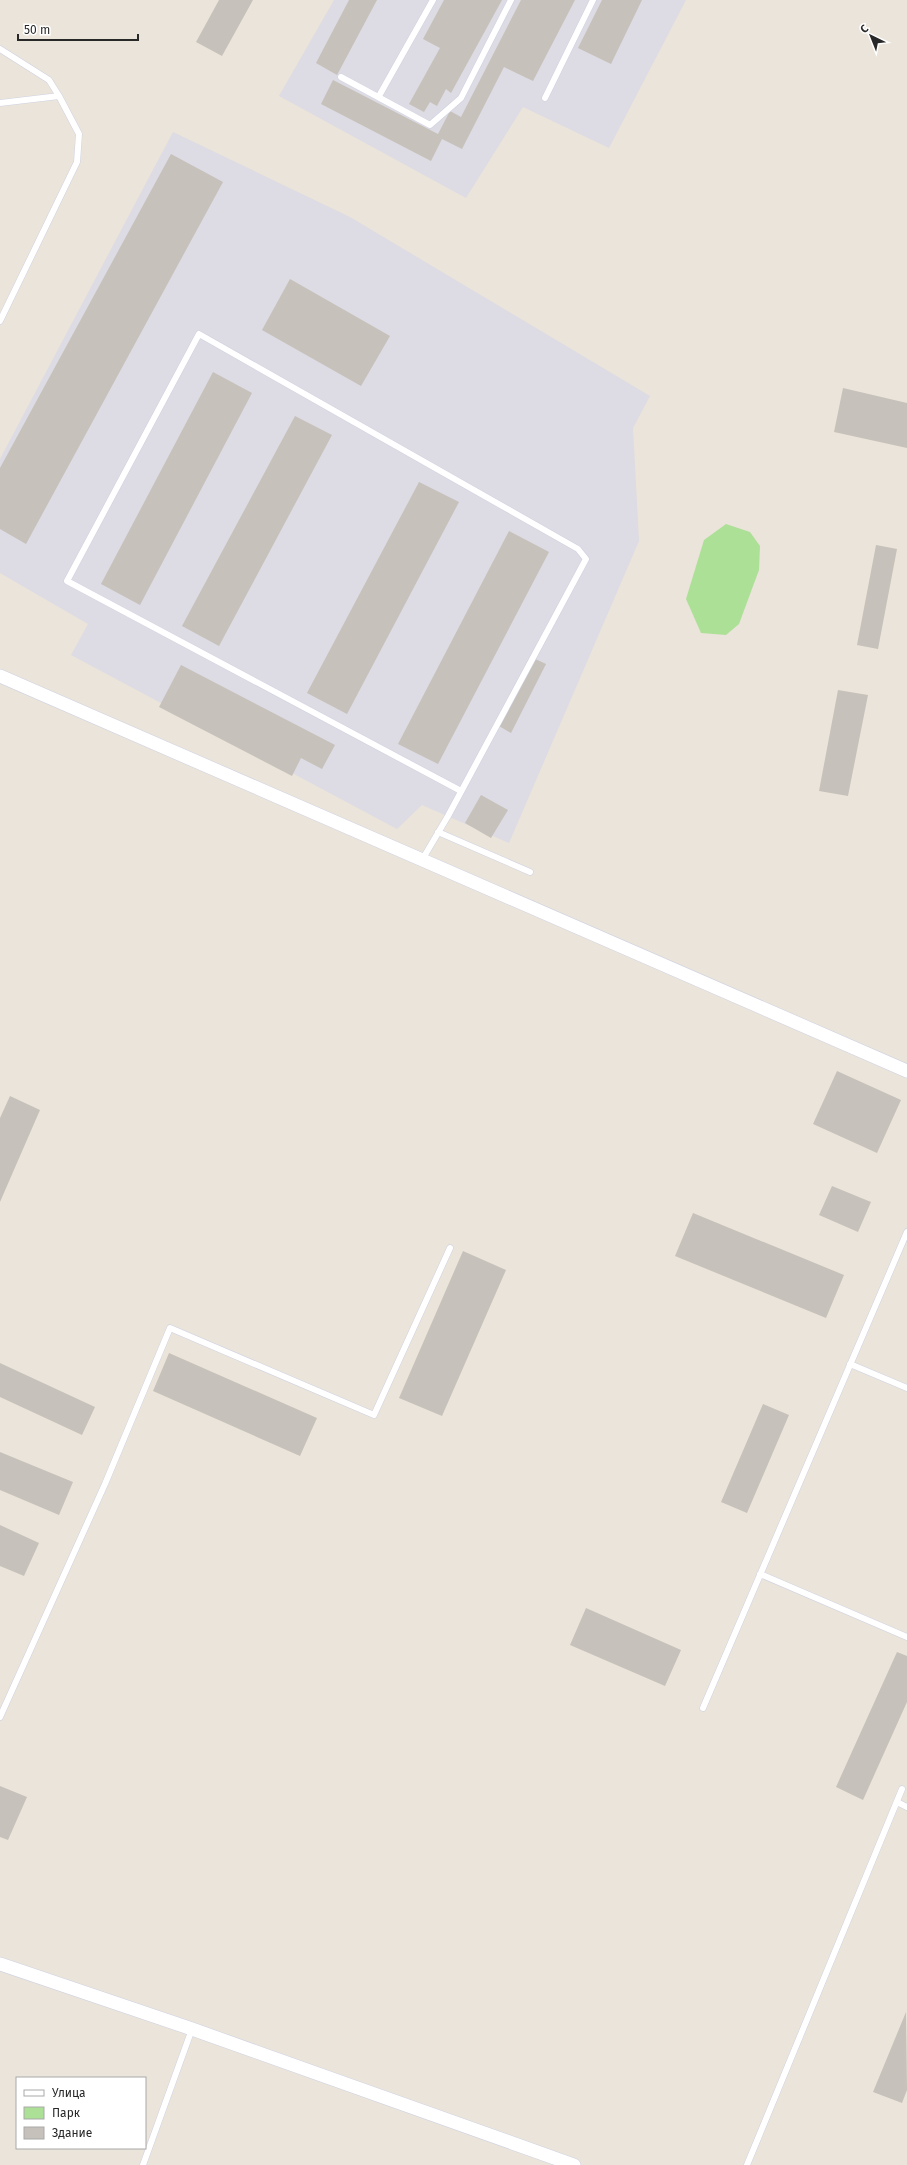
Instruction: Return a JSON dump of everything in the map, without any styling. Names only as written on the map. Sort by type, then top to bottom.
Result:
[{"type":"street","points":[[0,676],[907,1071]]},
{"type":"street","points":[[0,1964],[574,2165]]},
{"type":"lane","points":[[379,96],[433,0]]},
{"type":"lane","points":[[341,77],[379,96],[430,125],[461,98],[511,0]]},
{"type":"lane","points":[[545,98],[593,0]]},
{"type":"lane","points":[[0,49],[49,80],[79,134],[77,162],[0,321]]},
{"type":"lane","points":[[0,103],[59,96]]},
{"type":"lane","points":[[422,860],[461,792],[586,559],[578,550],[199,334],[67,581],[461,792]]},
{"type":"lane","points":[[438,832],[530,872]]},
{"type":"lane","points":[[703,1708],[907,1232]]},
{"type":"lane","points":[[0,1717],[105,1484],[170,1328],[374,1415],[450,1248]]},
{"type":"lane","points":[[850,1364],[907,1388]]},
{"type":"lane","points":[[760,1574],[907,1637]]},
{"type":"lane","points":[[747,2165],[902,1789]]},
{"type":"lane","points":[[897,1802],[907,1807]]},
{"type":"lane","points":[[143,2165],[192,2030]]},
{"type":"shaded area","points":[[334,0],[686,0],[609,148],[523,107],[466,198],[279,96]]},
{"type":"shaded area","points":[[173,132],[350,217],[650,396],[633,428],[639,541],[509,843],[422,805],[397,829],[71,655],[88,624],[0,573],[0,459]]},
{"type":"green space","points":[[726,524],[750,532],[760,546],[759,570],[739,624],[726,635],[701,633],[686,599],[704,540]]},
{"type":"building","points":[[219,0],[253,0],[222,56],[196,42]]},
{"type":"building","points":[[349,0],[377,0],[337,75],[316,63]]},
{"type":"building","points":[[444,0],[502,0],[451,93],[446,89],[437,106],[430,102],[424,112],[409,104],[440,48],[423,39]]},
{"type":"building","points":[[521,0],[575,0],[533,81],[504,67],[462,149],[442,139],[431,161],[321,104],[333,80],[438,134],[450,111],[461,117]]},
{"type":"building","points":[[602,0],[642,0],[611,64],[578,48]]},
{"type":"building","points":[[171,154],[223,182],[26,544],[0,529],[0,468]]},
{"type":"building","points":[[290,279],[390,336],[361,386],[262,330]]},
{"type":"building","points":[[213,372],[252,393],[140,605],[101,584]]},
{"type":"building","points":[[843,388],[907,403],[907,448],[834,432]]},
{"type":"building","points":[[295,416],[332,435],[219,646],[182,626]]},
{"type":"building","points":[[419,482],[459,502],[347,714],[307,693]]},
{"type":"building","points":[[509,531],[549,552],[438,764],[398,744]]},
{"type":"building","points":[[876,545],[897,549],[878,649],[857,645]]},
{"type":"building","points":[[533,658],[546,664],[511,733],[499,726]]},
{"type":"building","points":[[181,665],[335,745],[322,769],[301,758],[292,776],[159,707]]},
{"type":"building","points":[[838,690],[868,695],[848,796],[819,791]]},
{"type":"building","points":[[481,795],[508,810],[491,838],[465,823]]},
{"type":"building","points":[[837,1071],[901,1100],[877,1153],[813,1124]]},
{"type":"building","points":[[10,1096],[40,1110],[0,1202],[0,1118]]},
{"type":"building","points":[[832,1186],[871,1202],[858,1232],[819,1215]]},
{"type":"building","points":[[693,1213],[844,1275],[826,1318],[675,1256]]},
{"type":"building","points":[[463,1251],[506,1270],[442,1416],[399,1398]]},
{"type":"building","points":[[169,1353],[317,1418],[300,1456],[153,1391]]},
{"type":"building","points":[[0,1363],[95,1407],[82,1435],[0,1397]]},
{"type":"building","points":[[763,1404],[789,1415],[747,1513],[721,1502]]},
{"type":"building","points":[[0,1452],[73,1482],[59,1515],[0,1490]]},
{"type":"building","points":[[0,1525],[39,1543],[24,1576],[0,1566]]},
{"type":"building","points":[[586,1608],[681,1650],[665,1686],[570,1645]]},
{"type":"building","points":[[897,1652],[907,1656],[907,1702],[863,1800],[836,1787]]},
{"type":"building","points":[[0,1786],[27,1797],[8,1840],[0,1837]]},
{"type":"building","points":[[906,2012],[907,2090],[902,2103],[873,2092]]}]
